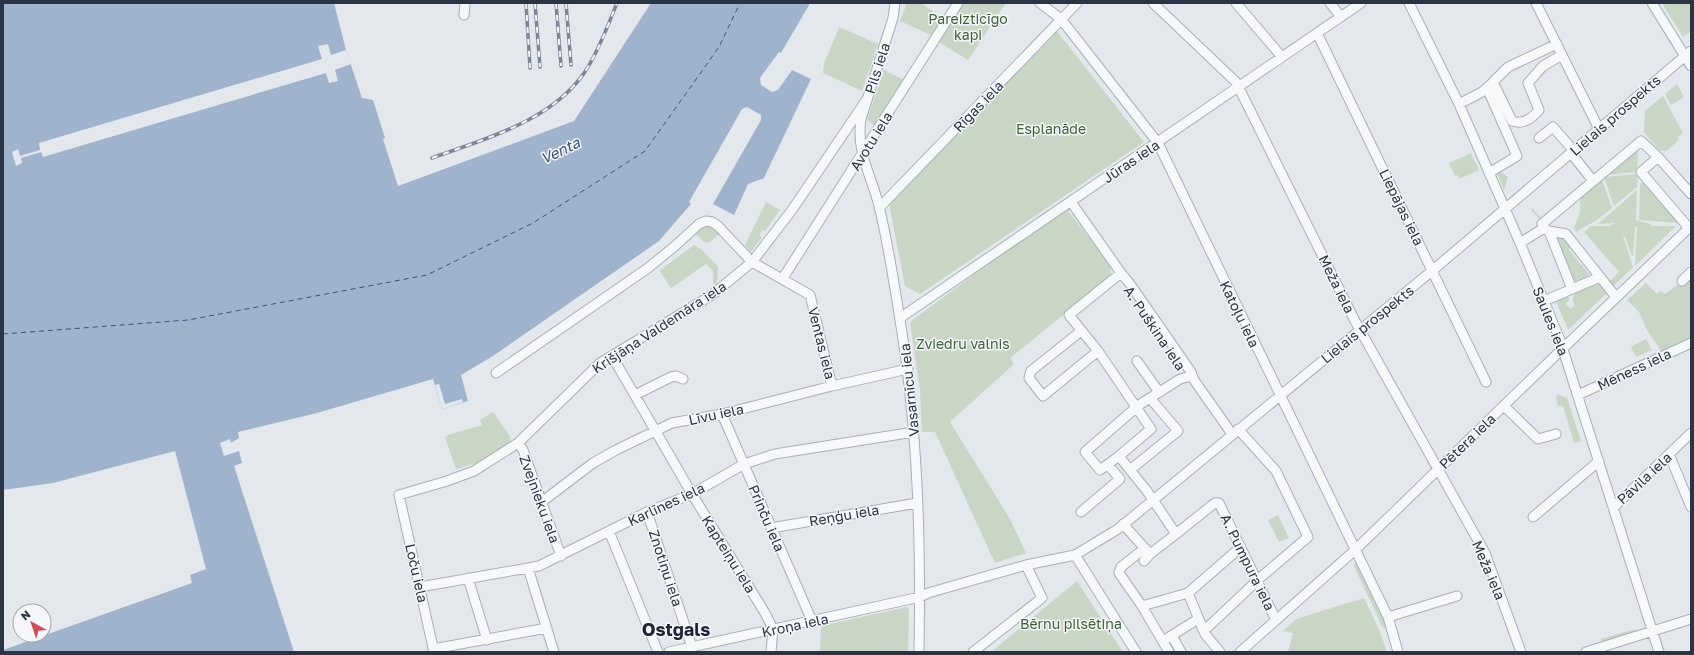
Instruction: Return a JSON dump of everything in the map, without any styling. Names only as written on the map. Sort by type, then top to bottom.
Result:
[{"type":"street","points":[[464,15],[465,3]]},
{"type":"street","name":"Pils iela","points":[[859,133],[861,119],[893,18],[895,3]]},
{"type":"street","name":"Avotu iela","points":[[783,278],[958,3]]},
{"type":"street","name":"Katoļu iela","points":[[1040,3],[1061,20],[1158,143],[1388,617],[1398,652]]},
{"type":"street","name":"Rīgas iela","points":[[879,208],[1077,3]]},
{"type":"street","name":"Meža iela","points":[[1153,3],[1236,82],[1360,330],[1485,553],[1521,652]]},
{"type":"street","points":[[1236,3],[1282,57]]},
{"type":"street","points":[[1330,3],[1341,17]]},
{"type":"street","name":"Jūras iela","points":[[900,318],[1361,3]]},
{"type":"street","name":"Saules iela","points":[[1409,3],[1458,104],[1505,209],[1563,348],[1659,652]]},
{"type":"street","points":[[1536,3],[1599,129]]},
{"type":"street","points":[[1652,3],[1688,53],[1691,66]]},
{"type":"street","name":"Liepājas iela","points":[[1317,33],[1486,382]]},
{"type":"street","points":[[1458,104],[1482,92],[1508,67],[1556,44]]},
{"type":"street","name":"Lielais prospekts","points":[[920,598],[928,593],[1026,565],[1074,555],[1097,543],[1153,500],[1433,270],[1688,53]]},
{"type":"street","points":[[1490,85],[1512,122],[1520,123],[1534,115],[1539,110],[1528,83],[1544,66],[1562,56]]},
{"type":"street","points":[[1489,174],[1517,156],[1490,85]]},
{"type":"street","name":"Krišjāņa Valdemāra iela","points":[[399,495],[448,481],[474,471],[518,443],[596,366],[712,295],[752,262],[792,210],[867,99]]},
{"type":"street","points":[[1539,138],[1553,127],[1594,181]]},
{"type":"street","name":"Vasarnīcu iela","points":[[859,133],[862,155],[879,208],[908,369],[914,432],[918,503],[920,598],[919,652]]},
{"type":"street","points":[[841,138],[851,136],[860,145]]},
{"type":"street","points":[[1572,289],[1546,229],[1542,224],[1641,141],[1658,157],[1691,194]]},
{"type":"street","points":[[1658,157],[1641,172],[1690,227]]},
{"type":"street","name":"A. Puškina iela","points":[[1070,202],[1121,273],[1126,287],[1191,378],[1235,432],[1276,471],[1308,537],[1257,582]]},
{"type":"street","name":"Ventas iela","points":[[496,373],[648,268],[699,224],[706,221],[712,222],[718,226],[752,262],[762,269],[783,278],[810,295],[832,386]]},
{"type":"street","name":"Pētera iela","points":[[1240,652],[1355,550],[1690,227]]},
{"type":"street","points":[[1520,243],[1546,229],[1566,234],[1616,298]]},
{"type":"street","points":[[1682,281],[1691,272]]},
{"type":"street","points":[[1121,273],[1069,315],[1098,351],[1136,407],[1151,429],[1100,470],[1085,452],[1136,407],[1180,379],[1191,378]]},
{"type":"street","points":[[1544,301],[1600,277]]},
{"type":"street","points":[[1081,331],[1031,371],[1029,378],[1043,396],[1098,351]]},
{"type":"street","name":"Mēness iela","points":[[1578,395],[1691,343]]},
{"type":"street","name":"Kapteiņu iela","points":[[612,356],[692,494],[765,613],[773,629]]},
{"type":"street","points":[[1137,361],[1158,392]]},
{"type":"street","name":"Līvu iela","points":[[542,501],[593,463],[655,430],[672,423],[722,414],[832,386],[908,369]]},
{"type":"street","points":[[635,395],[671,377],[676,376],[684,379]]},
{"type":"street","points":[[1130,470],[1178,431],[1150,398]]},
{"type":"street","points":[[1504,406],[1538,439],[1556,434]]},
{"type":"street","name":"Prinču iela","points":[[722,414],[812,621]]},
{"type":"street","name":"Karlīnes iela","points":[[420,587],[539,566],[648,512],[692,494],[744,464],[775,454],[914,432]]},
{"type":"street","name":"Pāvila iela","points":[[1614,507],[1691,433]]},
{"type":"street","name":"Zvejnieku iela","points":[[518,443],[523,450],[561,556]]},
{"type":"street","points":[[1669,454],[1691,507]]},
{"type":"street","points":[[1119,456],[1153,500],[1176,534],[1146,554],[1121,567],[1119,573],[1142,606],[1169,652]]},
{"type":"street","points":[[1533,517],[1599,460]]},
{"type":"street","points":[[1081,512],[1120,479],[1108,465]]},
{"type":"street","name":"Loču iela","points":[[399,495],[434,651]]},
{"type":"street","name":"Reņģu iela","points":[[771,528],[918,503]]},
{"type":"street","name":"A. Pumpura iela","points":[[1176,534],[1211,506],[1219,503],[1276,620]]},
{"type":"street","name":"Znotiņu iela","points":[[648,512],[692,647]]},
{"type":"street","points":[[1123,524],[1146,554]]},
{"type":"street","points":[[609,531],[658,652]]},
{"type":"street","points":[[1142,606],[1188,594],[1241,547]]},
{"type":"street","points":[[1074,555],[1136,652]]},
{"type":"street","points":[[973,652],[1042,598],[1026,565]]},
{"type":"street","points":[[528,568],[554,652]]},
{"type":"street","points":[[468,578],[487,640]]},
{"type":"street","points":[[1202,628],[1208,627],[1257,582]]},
{"type":"street","points":[[1188,594],[1205,634],[1220,652]]},
{"type":"street","points":[[1388,617],[1457,596]]},
{"type":"street","name":"Kroņa iela","points":[[669,652],[920,598]]},
{"type":"street","points":[[1163,641],[1198,619]]},
{"type":"street","points":[[1586,652],[1691,619]]},
{"type":"street","points":[[434,651],[547,628]]},
{"type":"street","points":[[771,652],[773,629]]},
{"type":"street","points":[[1172,636],[1181,652]]},
{"type":"green space","points":[[907,3],[921,3],[943,19],[933,36],[900,21]]},
{"type":"green space","name":"Pareizticīgo kapi","points":[[961,3],[1006,3],[968,60],[937,41]]},
{"type":"green space","points":[[1662,3],[1691,3],[1691,31],[1683,37]]},
{"type":"green space","points":[[839,27],[878,44],[862,91],[823,73],[824,64]]},
{"type":"green space","name":"Esplanāde","points":[[1056,30],[1144,142],[920,294],[905,286],[889,204]]},
{"type":"green space","points":[[884,70],[906,81],[878,128],[867,120]]},
{"type":"green space","points":[[1677,84],[1683,98],[1671,105],[1665,94]]},
{"type":"green space","points":[[1663,96],[1683,133],[1678,137],[1679,140],[1666,151],[1659,150],[1644,132],[1645,111]]},
{"type":"green space","points":[[1638,149],[1637,172],[1607,175]]},
{"type":"green space","points":[[1471,153],[1479,170],[1459,179],[1458,175],[1455,176],[1449,163]]},
{"type":"green space","points":[[1499,171],[1508,177],[1504,190],[1497,173]]},
{"type":"green space","points":[[1638,174],[1637,187],[1614,206],[1604,177]]},
{"type":"green space","points":[[1601,177],[1612,208],[1597,220],[1576,232],[1574,228],[1580,212],[1580,194]]},
{"type":"green space","points":[[1644,181],[1679,222],[1678,223],[1639,220],[1640,184]]},
{"type":"green space","points":[[1583,182],[1585,184],[1540,220],[1531,210],[1532,208],[1541,218]]},
{"type":"green space","points":[[1637,190],[1636,220],[1651,224],[1651,226],[1676,226],[1635,266],[1637,227],[1635,227],[1633,256],[1625,237],[1623,236],[1633,267],[1612,287],[1608,283],[1619,272],[1584,232],[1591,226],[1609,226],[1615,223],[1598,224]]},
{"type":"green space","points":[[766,202],[780,210],[765,231],[763,230],[759,235],[762,237],[751,252],[745,245]]},
{"type":"green space","name":"Zviedru valnis","points":[[1068,208],[1068,211],[1110,264],[1111,276],[1010,358],[1014,364],[950,422],[1010,519],[1026,553],[995,563],[935,432],[922,432],[920,390],[910,323],[1031,232]]},
{"type":"green space","points":[[706,225],[711,226],[720,233],[709,243],[704,242],[695,233]]},
{"type":"green space","points":[[1561,235],[1570,244],[1569,250],[1589,274],[1586,280],[1574,285],[1556,238]]},
{"type":"green space","points":[[694,245],[702,250],[718,267],[717,283],[714,285],[713,284],[713,271],[706,264],[671,288],[660,270]]},
{"type":"green space","points":[[1600,279],[1609,291],[1568,330],[1555,299],[1565,294],[1570,299],[1566,304],[1571,309],[1575,305],[1572,300],[1574,296],[1572,291]]},
{"type":"green space","points":[[1691,279],[1691,338],[1662,352],[1647,330],[1639,312],[1627,300],[1646,283],[1657,294],[1660,291],[1665,294],[1677,285],[1681,286]]},
{"type":"green space","points":[[1646,339],[1652,350],[1636,357],[1631,347]]},
{"type":"green space","points":[[1557,394],[1567,398],[1581,441],[1574,443],[1563,406],[1558,406],[1556,398]]},
{"type":"green space","points":[[493,412],[511,438],[509,443],[477,463],[456,469],[445,437],[482,425],[480,420]]},
{"type":"green space","points":[[1278,515],[1289,538],[1279,542],[1268,520]]},
{"type":"green space","points":[[1356,562],[1387,627],[1384,628],[1382,626],[1354,566]]},
{"type":"green space","name":"Bērnu pilsētiņa","points":[[1077,581],[1123,652],[991,652]]},
{"type":"green space","points":[[1364,598],[1380,632],[1387,652],[1288,652],[1293,633],[1283,631],[1296,619]]},
{"type":"green space","points":[[907,607],[909,608],[908,652],[820,652],[821,626]]},
{"type":"green space","points":[[1635,629],[1636,631],[1602,642],[1601,639]]},
{"type":"water","name":"Venta","points":[[3,3],[334,3],[346,50],[362,98],[373,100],[385,138],[383,139],[398,186],[574,121],[651,3],[809,3],[781,53],[779,52],[760,78],[761,85],[772,92],[778,90],[792,70],[811,79],[764,178],[748,184],[734,215],[713,204],[761,120],[761,115],[747,107],[742,109],[689,202],[691,204],[659,241],[493,356],[461,375],[468,401],[442,409],[433,379],[317,413],[238,432],[239,438],[231,443],[230,439],[220,443],[224,456],[239,451],[242,463],[234,466],[294,652],[3,652],[3,650],[23,643],[52,643],[52,633],[192,583],[190,575],[206,569],[175,451],[53,483],[3,490]]},
{"type":"pier","points":[[328,44],[331,55],[346,50],[351,64],[335,70],[338,81],[329,83],[326,73],[43,157],[41,152],[21,158],[22,163],[16,166],[12,152],[18,149],[20,156],[40,150],[39,143],[322,59],[318,46]]},
{"type":"pier","points":[[439,384],[445,404],[462,399],[463,402],[442,409],[435,385]]},
{"type":"ferry route","points":[[3,334],[188,320],[427,275],[533,223],[645,151],[719,47],[740,3]]},
{"type":"railway","points":[[526,3],[530,68]]},
{"type":"railway","points":[[535,3],[540,67]]},
{"type":"railway","points":[[556,3],[561,66]]},
{"type":"railway","points":[[566,3],[571,65]]},
{"type":"railway","points":[[432,158],[475,143],[519,125],[558,101],[574,85],[588,67],[600,44],[617,3]]},
{"type":"district","name":"Ostgals","points":[[676,629]]}]
